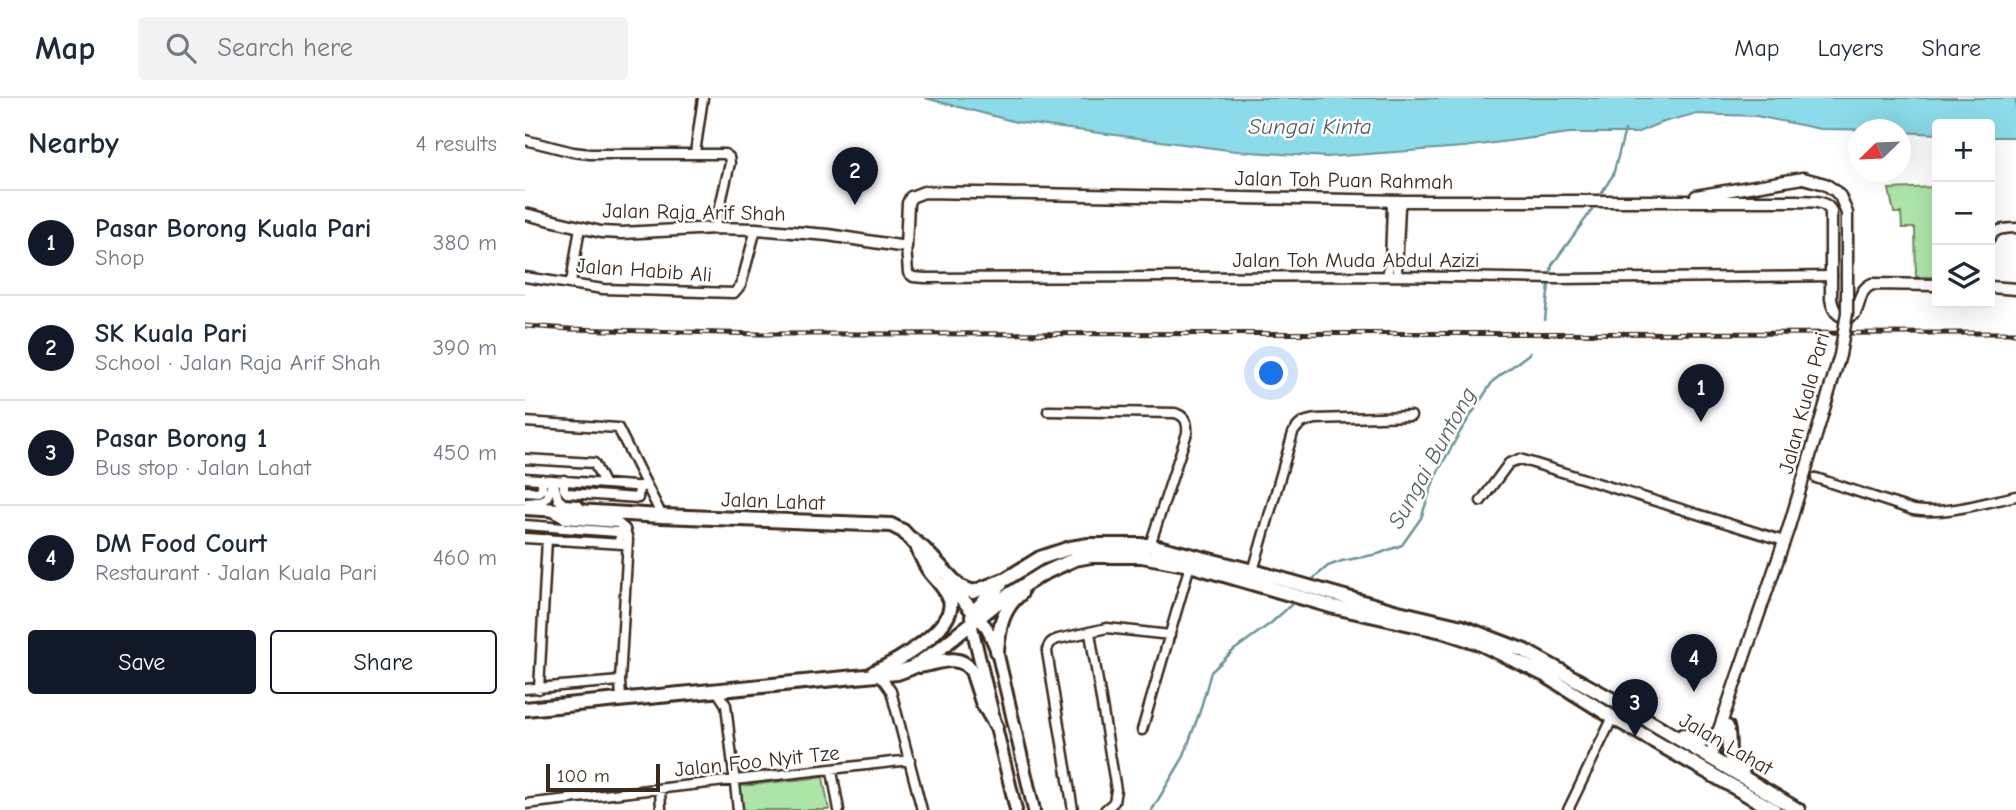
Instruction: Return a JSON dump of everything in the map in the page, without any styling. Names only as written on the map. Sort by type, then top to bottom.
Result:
[{"type":"main road","name":"Jalan Lahat","points":[[525,507],[662,516],[891,525],[903,531],[974,618]]},
{"type":"main road","points":[[914,544],[924,549],[967,591],[978,591],[1006,579]]},
{"type":"main road","points":[[870,676],[906,655],[931,634],[951,608],[949,598],[914,544]]},
{"type":"main road","name":"Jalan Lahat","points":[[1006,579],[1040,558],[1070,548],[1098,544],[1150,545],[1462,627],[1525,651],[1799,810]]},
{"type":"main road","points":[[907,669],[937,651],[974,618],[1042,574],[1075,559],[1091,556],[1142,556],[1190,565],[1334,607],[1441,631],[1479,643],[1545,675],[1774,810]]},
{"type":"main road","points":[[997,651],[998,632],[1006,609],[1042,574]]},
{"type":"main road","points":[[1006,579],[974,618],[989,698],[1016,810]]},
{"type":"main road","points":[[974,618],[988,628],[997,651],[1034,810]]},
{"type":"main road","points":[[989,698],[989,678],[984,652],[989,648],[997,651]]},
{"type":"main road","points":[[525,709],[870,676],[956,659],[972,671],[987,713],[996,726]]},
{"type":"main road","points":[[1613,717],[1629,721],[1698,758],[1712,758],[1720,772],[1783,810]]},
{"type":"main road","points":[[1666,731],[1705,741],[1710,741],[1723,730],[1729,732],[1728,753],[1731,759],[1775,789],[1799,810]]},
{"type":"street","points":[[695,153],[703,98]]},
{"type":"street","points":[[525,140],[590,154],[725,154],[730,163],[715,228]]},
{"type":"street","points":[[1672,200],[1797,178],[1789,201]]},
{"type":"street","name":"Jalan Kuala Pari","points":[[1712,758],[1713,747],[1723,730],[1788,530],[1840,355],[1847,313],[1847,213],[1840,196],[1834,190],[1825,184],[1797,178]]},
{"type":"street","name":"Jalan Toh Puan Rahmah","points":[[906,247],[908,203],[911,197],[924,192],[1388,201],[1822,202],[1831,211],[1832,276]]},
{"type":"street","points":[[1388,201],[1392,206],[1393,262],[1399,276]]},
{"type":"street","points":[[1387,276],[1393,262],[1403,201]]},
{"type":"street","name":"Jalan Raja Arif Shah","points":[[525,214],[601,232],[756,229],[828,235],[906,247]]},
{"type":"street","points":[[571,283],[580,228]]},
{"type":"street","points":[[1995,232],[2016,228]]},
{"type":"street","name":"Jalan Habib Ali","points":[[525,277],[603,289],[734,293],[741,285],[756,229]]},
{"type":"street","name":"Jalan Toh Muda Abdul Azizi","points":[[906,247],[908,273],[913,277],[925,278],[1399,276],[1557,279],[1832,276]]},
{"type":"street","points":[[1832,276],[1833,308],[1846,317],[1855,313],[1861,292],[1871,284],[1932,285]]},
{"type":"street","points":[[1995,287],[2016,289]]},
{"type":"street","points":[[1048,411],[1175,413],[1185,419],[1188,425],[1187,433],[1150,545]]},
{"type":"street","points":[[1253,571],[1293,433],[1298,425],[1316,418],[1411,416]]},
{"type":"street","points":[[525,422],[618,428],[643,486],[662,516]]},
{"type":"street","points":[[1481,501],[1509,463],[1520,458],[1784,541]]},
{"type":"street","points":[[525,459],[594,463],[604,483]]},
{"type":"street","points":[[525,478],[643,486]]},
{"type":"street","points":[[1816,478],[1924,512],[2016,496]]},
{"type":"street","points":[[525,491],[538,492],[542,489],[542,479]]},
{"type":"street","points":[[525,507],[528,502],[542,502],[546,499],[551,492],[553,480]]},
{"type":"street","points":[[553,480],[558,499],[564,504],[578,505],[584,512]]},
{"type":"street","points":[[564,480],[567,493],[638,498],[643,486]]},
{"type":"street","points":[[548,510],[565,519],[618,523],[627,535],[623,544]]},
{"type":"street","points":[[525,526],[617,532],[620,535],[623,544],[621,699]]},
{"type":"street","points":[[525,538],[623,544]]},
{"type":"street","points":[[539,689],[547,539]]},
{"type":"street","points":[[1142,730],[1190,565]]},
{"type":"street","points":[[1073,810],[1048,645],[1052,640],[1107,628],[1170,635]]},
{"type":"street","points":[[1090,633],[1116,790],[1114,802],[1105,810]]},
{"type":"street","points":[[891,691],[907,669]]},
{"type":"street","points":[[870,676],[884,681],[891,691],[922,810]]},
{"type":"street","points":[[525,689],[620,681]]},
{"type":"street","points":[[726,705],[736,689]]},
{"type":"street","points":[[717,691],[726,705],[738,810]]},
{"type":"street","points":[[1568,810],[1613,717]]},
{"type":"street","name":"Jalan Foo Nyit Tze","points":[[525,804],[910,761]]},
{"type":"street","points":[[832,771],[839,810]]},
{"type":"street","points":[[660,789],[661,810]]},
{"type":"green space","points":[[1932,187],[1932,277],[1916,277],[1915,228],[1902,228],[1901,213],[1894,213],[1889,189]]},
{"type":"green space","points":[[823,777],[829,810],[743,810],[740,786]]},
{"type":"water","name":"Sungai Kinta","points":[[925,98],[2016,98],[2016,137],[1995,137],[1995,119],[1932,119],[1932,134],[1911,133],[1911,119],[1848,119],[1848,129],[1820,129],[1756,116],[1694,114],[1636,133],[1570,133],[1464,147],[1327,157],[1236,151],[1016,122]]},
{"type":"waterway","name":"Sungai Buntong","points":[[1602,192],[1613,175],[1625,130]]},
{"type":"waterway","name":"Sungai Buntong","points":[[1551,271],[1552,265],[1592,210]]},
{"type":"waterway","name":"Sungai Buntong","points":[[1545,320],[1549,284]]},
{"type":"waterway","name":"Sungai Buntong","points":[[1314,578],[1328,566],[1378,554],[1402,545],[1421,518],[1435,477],[1493,381],[1530,353]]},
{"type":"waterway","name":"Sungai Buntong","points":[[1152,810],[1183,758],[1211,672],[1291,605]]},
{"type":"railway","points":[[525,326],[760,334],[2016,333]]},
{"type":"place","name":"SK Kuala Pari","points":[[855,205]]},
{"type":"place","name":"Pasar Borong Kuala Pari","points":[[1701,422]]},
{"type":"place","name":"DM Food Court","points":[[1694,692]]},
{"type":"place","name":"Pasar Borong 1","points":[[1635,737]]}]
